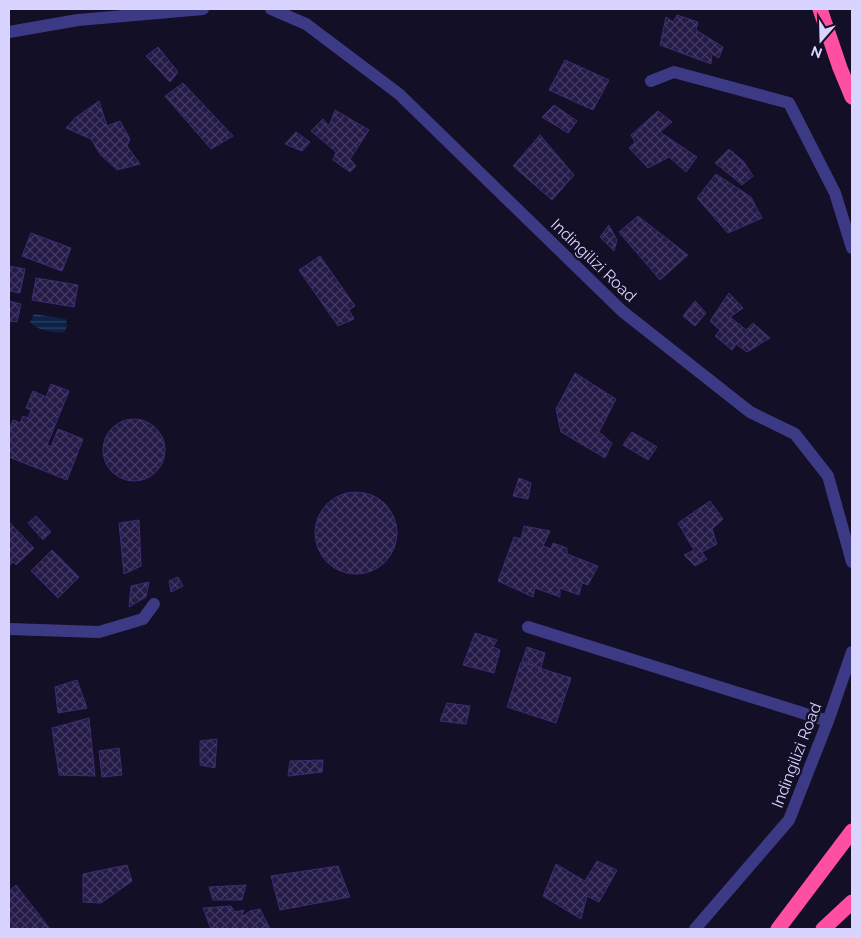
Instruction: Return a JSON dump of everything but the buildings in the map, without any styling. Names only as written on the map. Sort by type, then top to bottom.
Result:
[{"type":"highway","points":[[820,9],[852,97]]},
{"type":"highway","points":[[778,929],[852,831]]},
{"type":"highway","points":[[824,929],[852,902]]},
{"type":"street","points":[[9,32],[78,20],[203,9]]},
{"type":"street","name":"Indingilizi Road","points":[[271,9],[306,24],[399,94],[622,311],[750,412],[795,434],[828,476],[852,562]]},
{"type":"street","points":[[651,81],[674,72],[789,103],[835,193],[852,248]]},
{"type":"street","points":[[9,629],[98,632],[143,619],[154,604]]},
{"type":"street","points":[[528,627],[828,721]]},
{"type":"street","name":"Indingilizi Road","points":[[695,929],[789,820],[828,721],[852,652]]},
{"type":"water","points":[[34,314],[66,319],[67,326],[64,333],[46,331],[33,325],[30,322]]}]
